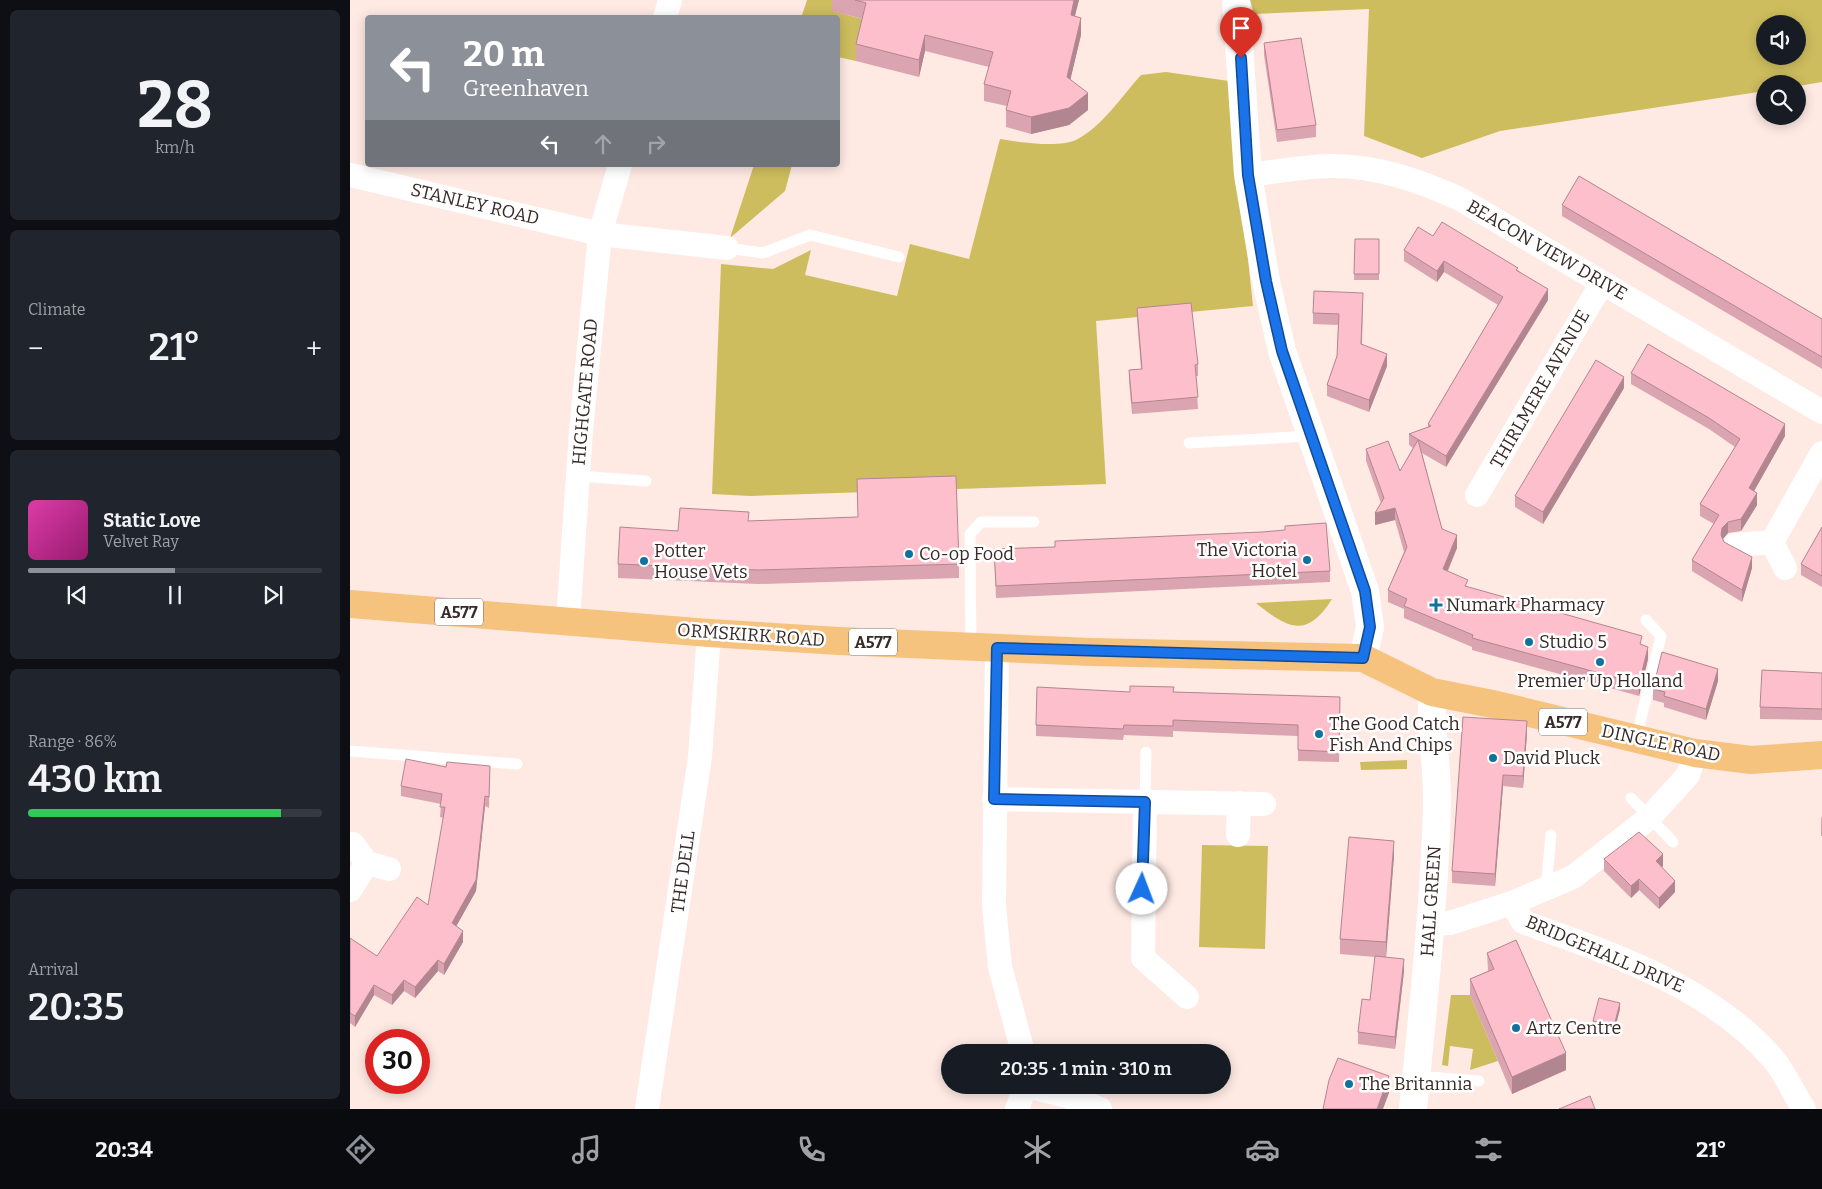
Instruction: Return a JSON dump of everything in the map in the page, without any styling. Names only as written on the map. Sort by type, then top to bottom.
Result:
[{"type":"main road","name":"ORMSKIRK ROAD","points":[[350,604],[709,633],[984,648],[1363,658]]},
{"type":"main road","name":"DINGLE ROAD","points":[[1363,658],[1432,692],[1497,705],[1695,754],[1751,760],[1822,755]]},
{"type":"street","points":[[666,15],[670,0]]},
{"type":"street","points":[[1236,0],[1248,175],[1266,281],[1282,351],[1365,591],[1370,627],[1363,658]]},
{"type":"street","name":"BEACON VIEW DRIVE","points":[[1248,175],[1333,166],[1371,170],[1418,180],[1460,199],[1822,412]]},
{"type":"street","name":"HIGHGATE ROAD","points":[[568,621],[578,476],[600,234],[619,167]]},
{"type":"street","name":"STANLEY ROAD","points":[[350,175],[600,234],[727,248]]},
{"type":"street","name":"THIRLMERE AVENUE","points":[[1477,495],[1602,282]]},
{"type":"street","points":[[1772,542],[1822,453]]},
{"type":"street","points":[[1735,545],[1772,542]]},
{"type":"street","points":[[1772,542],[1786,568]]},
{"type":"street","name":"THE DELL","points":[[647,1109],[700,756],[709,633]]},
{"type":"street","points":[[984,648],[994,799],[994,906],[1000,967],[1021,1044]]},
{"type":"street","name":"HALL GREEN","points":[[1413,1109],[1430,924],[1437,804],[1431,722],[1432,692]]},
{"type":"street","points":[[1430,924],[1450,923],[1512,903],[1573,877],[1649,818],[1688,775],[1695,754]]},
{"type":"street","points":[[994,799],[1264,804]]},
{"type":"street","points":[[1145,802],[1143,958],[1187,997]]},
{"type":"street","points":[[1238,835],[1239,803]]},
{"type":"street","points":[[350,890],[378,866],[353,844]]},
{"type":"street","name":"BRIDGEHALL DRIVE","points":[[1512,903],[1523,922],[1686,988],[1719,1010],[1751,1036],[1776,1061],[1804,1109]]},
{"type":"street","points":[[1017,1109],[1023,1094]]},
{"type":"street","points":[[1060,1094],[1100,1109]]},
{"type":"lane","points":[[727,248],[763,253],[810,235],[899,257]]},
{"type":"lane","points":[[1189,443],[1312,436]]},
{"type":"lane","points":[[578,476],[646,481]]},
{"type":"lane","points":[[984,648],[970,534],[981,522],[1034,522]]},
{"type":"lane","points":[[1636,740],[1661,636],[1646,620]]},
{"type":"lane","points":[[350,751],[517,764]]},
{"type":"lane","points":[[1145,802],[1146,752]]},
{"type":"lane","points":[[1631,798],[1673,842]]},
{"type":"lane","points":[[1546,888],[1551,835]]},
{"type":"lane","points":[[1416,1076],[1478,1081]]},
{"type":"shaded area","points":[[807,0],[835,0],[833,11],[866,20],[856,61],[840,57],[840,15],[802,15]]},
{"type":"shaded area","points":[[1250,0],[1822,0],[1822,82],[1806,85],[1806,75],[1756,75],[1756,92],[1500,131],[1422,158],[1364,136],[1369,9],[1254,14]]},
{"type":"shaded area","points":[[1166,72],[1229,81],[1253,306],[1096,321],[1106,484],[750,496],[712,494],[721,264],[773,269],[811,250],[805,275],[897,296],[910,244],[969,259],[1000,139],[1049,144],[1076,140],[1103,119],[1141,75]]},
{"type":"shaded area","points":[[753,167],[791,167],[785,191],[730,238]]},
{"type":"shaded area","points":[[1332,599],[1323,612],[1314,620],[1305,625],[1297,626],[1278,619],[1256,603]]},
{"type":"shaded area","points":[[1407,760],[1407,769],[1361,770],[1360,762]]},
{"type":"shaded area","points":[[1202,845],[1268,846],[1265,949],[1199,947]]},
{"type":"shaded area","points":[[1451,995],[1470,995],[1498,1061],[1470,1070],[1473,1049],[1450,1046],[1448,1066],[1442,1065]]},
{"type":"building","points":[[855,0],[1074,0],[1071,15],[1081,18],[1067,77],[1088,93],[1069,108],[1031,117],[1006,110],[1011,91],[984,84],[993,52],[925,35],[919,60],[856,44],[866,3]]},
{"type":"building","points":[[1301,38],[1316,125],[1277,130],[1264,43]]},
{"type":"building","points":[[1579,176],[1822,319],[1822,357],[1562,205]]},
{"type":"building","points":[[1442,222],[1518,268],[1516,270],[1548,289],[1446,456],[1409,434],[1431,426],[1428,424],[1503,297],[1444,261],[1437,271],[1404,250],[1418,227],[1433,236]]},
{"type":"building","points":[[1355,239],[1379,239],[1379,274],[1354,274]]},
{"type":"building","points":[[1314,291],[1363,293],[1361,344],[1387,354],[1369,400],[1327,385],[1337,356],[1339,314],[1313,313]]},
{"type":"building","points":[[1191,303],[1198,364],[1195,365],[1198,397],[1132,403],[1129,370],[1142,369],[1137,308]]},
{"type":"building","points":[[1648,344],[1785,424],[1749,488],[1757,493],[1741,519],[1728,522],[1722,528],[1721,535],[1724,542],[1752,557],[1742,590],[1692,560],[1719,515],[1700,504],[1740,439],[1709,418],[1631,373]]},
{"type":"building","points":[[1596,360],[1624,377],[1543,512],[1515,496]]},
{"type":"building","points":[[1418,440],[1442,529],[1457,535],[1443,569],[1468,580],[1465,586],[1642,636],[1640,644],[1648,647],[1639,684],[1472,638],[1473,635],[1404,606],[1407,599],[1388,590],[1407,547],[1395,508],[1375,513],[1384,498],[1366,449],[1388,441],[1400,471]]},
{"type":"building","points":[[956,476],[959,564],[758,570],[618,564],[620,527],[678,531],[680,508],[749,512],[748,521],[858,517],[857,479]]},
{"type":"building","points":[[1326,523],[1330,571],[996,586],[994,549],[1055,547],[1055,541],[1262,532],[1285,530],[1285,526]]},
{"type":"building","points":[[1822,527],[1822,576],[1801,564]]},
{"type":"building","points":[[1662,652],[1718,669],[1706,709],[1664,696],[1665,692],[1653,689]]},
{"type":"building","points":[[1762,670],[1822,673],[1822,709],[1760,707]]},
{"type":"building","points":[[1130,686],[1174,687],[1173,692],[1340,697],[1339,752],[1298,750],[1298,725],[1173,720],[1173,726],[1124,725],[1123,729],[1036,725],[1037,687],[1130,692]]},
{"type":"building","points":[[1463,717],[1527,721],[1523,776],[1503,775],[1495,874],[1452,871]]},
{"type":"building","points":[[406,759],[446,767],[447,762],[490,766],[489,797],[485,796],[476,880],[452,923],[463,931],[444,964],[438,960],[415,987],[404,980],[392,995],[374,985],[355,1016],[350,1013],[350,938],[377,956],[417,897],[428,905],[445,807],[440,807],[442,794],[401,786]]},
{"type":"building","points":[[1639,832],[1663,854],[1656,861],[1675,881],[1659,898],[1639,879],[1631,886],[1604,859]]},
{"type":"building","points":[[1349,837],[1394,841],[1386,942],[1340,939]]},
{"type":"building","name":"Artz Centre","points":[[1516,940],[1566,1053],[1512,1077],[1470,979],[1494,969],[1487,953]]},
{"type":"building","points":[[1375,956],[1404,959],[1395,1037],[1358,1032],[1362,999],[1370,1000]]},
{"type":"building","points":[[1599,998],[1620,1003],[1614,1026],[1593,1021]]},
{"type":"building","points":[[1338,1058],[1389,1076],[1377,1109],[1323,1109],[1329,1080]]},
{"type":"building","points":[[1590,1096],[1595,1109],[1559,1109]]},
{"type":"place","name":"Co-op Food","points":[[909,554]]},
{"type":"place","name":"The Victoria Hotel","points":[[1307,560]]},
{"type":"place","name":"Potter House Vets","points":[[644,561]]},
{"type":"place","name":"Numark Pharmacy","points":[[1436,605]]},
{"type":"place","name":"Studio 5","points":[[1529,642]]},
{"type":"place","name":"Premier Up Holland","points":[[1600,662]]},
{"type":"place","name":"The Good Catch Fish And Chips","points":[[1319,734]]},
{"type":"place","name":"David Pluck","points":[[1493,758]]},
{"type":"place","name":"Artz Centre","points":[[1516,1028]]},
{"type":"place","name":"The Britannia","points":[[1349,1084]]},
{"type":"route","points":[[1142,889],[1145,802],[994,799],[997,648],[1363,658],[1370,627],[1365,591],[1282,351],[1266,281],[1248,175],[1241,58]]}]
